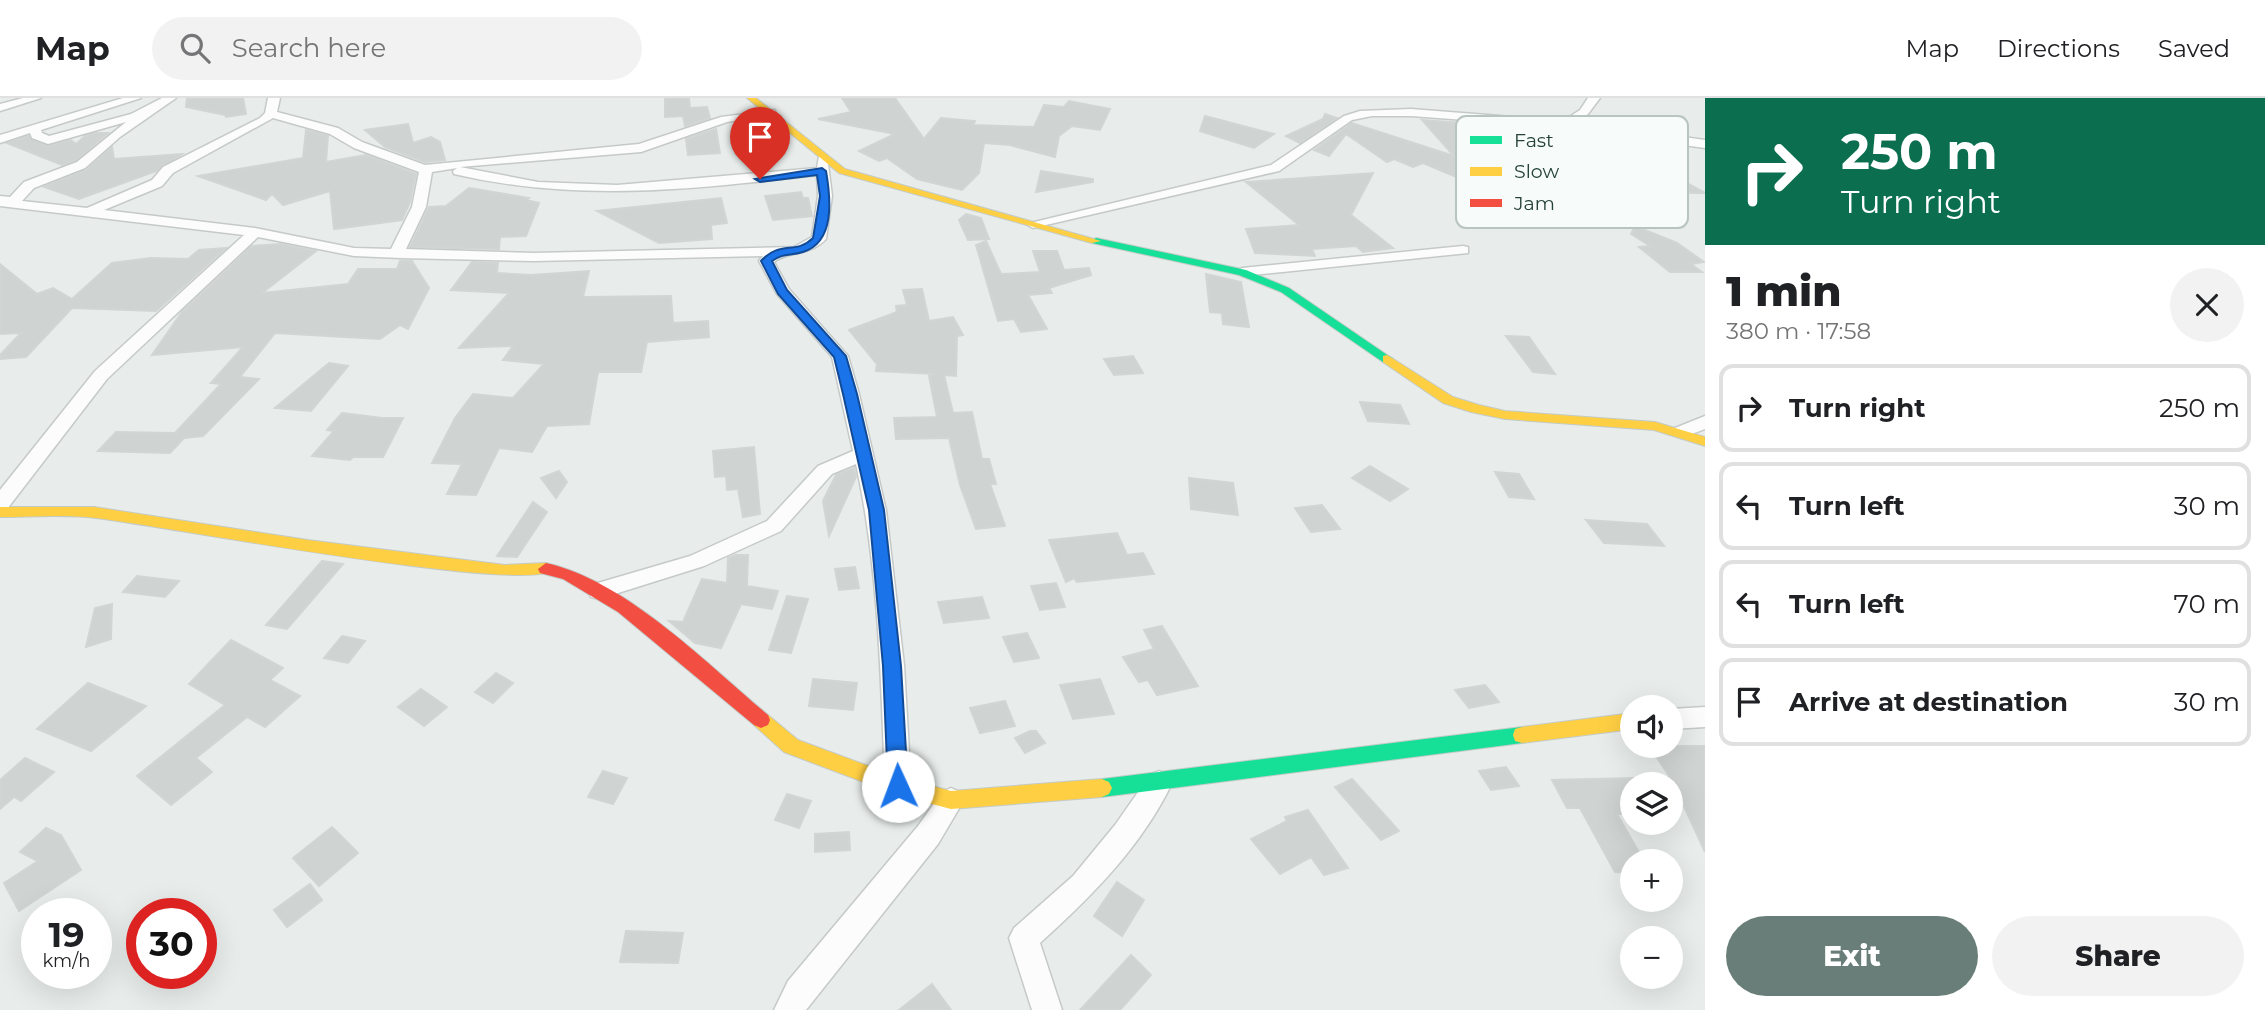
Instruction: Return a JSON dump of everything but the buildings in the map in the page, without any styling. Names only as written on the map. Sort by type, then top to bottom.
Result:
[{"type":"street","points":[[0,108],[35,98]]},
{"type":"street","points":[[0,139],[135,98]]},
{"type":"street","points":[[35,128],[36,135],[48,139],[135,116],[170,98]]},
{"type":"street","points":[[167,221],[154,190],[167,170],[251,128],[271,114],[274,98]]},
{"type":"street","points":[[3,199],[255,232],[354,251],[534,257],[797,251],[812,245],[818,239],[825,196],[822,165],[771,112],[751,98]]},
{"type":"street","points":[[1382,114],[1393,98]]},
{"type":"street","points":[[1578,116],[1594,98]]},
{"type":"street","points":[[3,199],[29,185],[81,165],[150,109]]},
{"type":"street","points":[[429,168],[641,148],[725,119],[771,112]]},
{"type":"street","points":[[271,114],[334,131],[358,145],[429,168],[547,187],[702,186],[822,165],[877,183],[1033,224],[1242,272],[1285,290],[1345,328],[1418,383],[1448,400],[1505,415],[1654,426],[1681,432],[1705,442]]},
{"type":"street","points":[[1033,224],[1275,168],[1348,118],[1382,114],[1456,118]]},
{"type":"street","points":[[401,254],[398,250],[419,206],[429,168]]},
{"type":"street","points":[[87,211],[158,183]]},
{"type":"street","points":[[0,185],[3,199]]},
{"type":"street","points":[[0,504],[101,375],[255,232]]},
{"type":"street","points":[[1242,272],[1463,250]]},
{"type":"street","points":[[778,251],[766,261],[782,291],[840,356],[876,510],[888,627],[898,786]]},
{"type":"street","points":[[1681,432],[1705,422]]},
{"type":"street","points":[[599,592],[697,561],[774,526],[825,470],[863,454]]},
{"type":"street","points":[[0,512],[94,512],[308,546],[492,569],[561,569],[630,610],[791,746],[898,786],[951,800],[1159,783],[1620,723]]},
{"type":"street","points":[[1683,718],[1705,717]]},
{"type":"street","points":[[1047,1010],[1024,938],[1083,886],[1125,834],[1159,783]]},
{"type":"street","points":[[789,1010],[799,992],[928,835],[951,800]]},
{"type":"traffic: fast","points":[[1096,241],[1242,272],[1285,290],[1387,359]]},
{"type":"traffic: fast","points":[[1102,788],[1522,735]]},
{"type":"traffic: slow","points":[[751,98],[842,171],[1096,241]]},
{"type":"traffic: slow","points":[[1387,359],[1448,400],[1476,409],[1505,415],[1655,426],[1705,442]]},
{"type":"traffic: slow","points":[[0,512],[94,512],[308,546],[505,571],[546,569]]},
{"type":"traffic: slow","points":[[761,720],[791,746],[898,786],[951,800],[1102,788]]},
{"type":"traffic: slow","points":[[1522,735],[1620,723]]},
{"type":"traffic: jam","points":[[546,569],[567,574],[594,587],[624,607],[688,657],[761,720]]},
{"type":"route","points":[[760,179],[822,171],[825,196],[818,239],[812,245],[797,251],[778,251],[766,261],[782,291],[840,356],[850,394],[876,510],[892,666],[898,786]]}]
